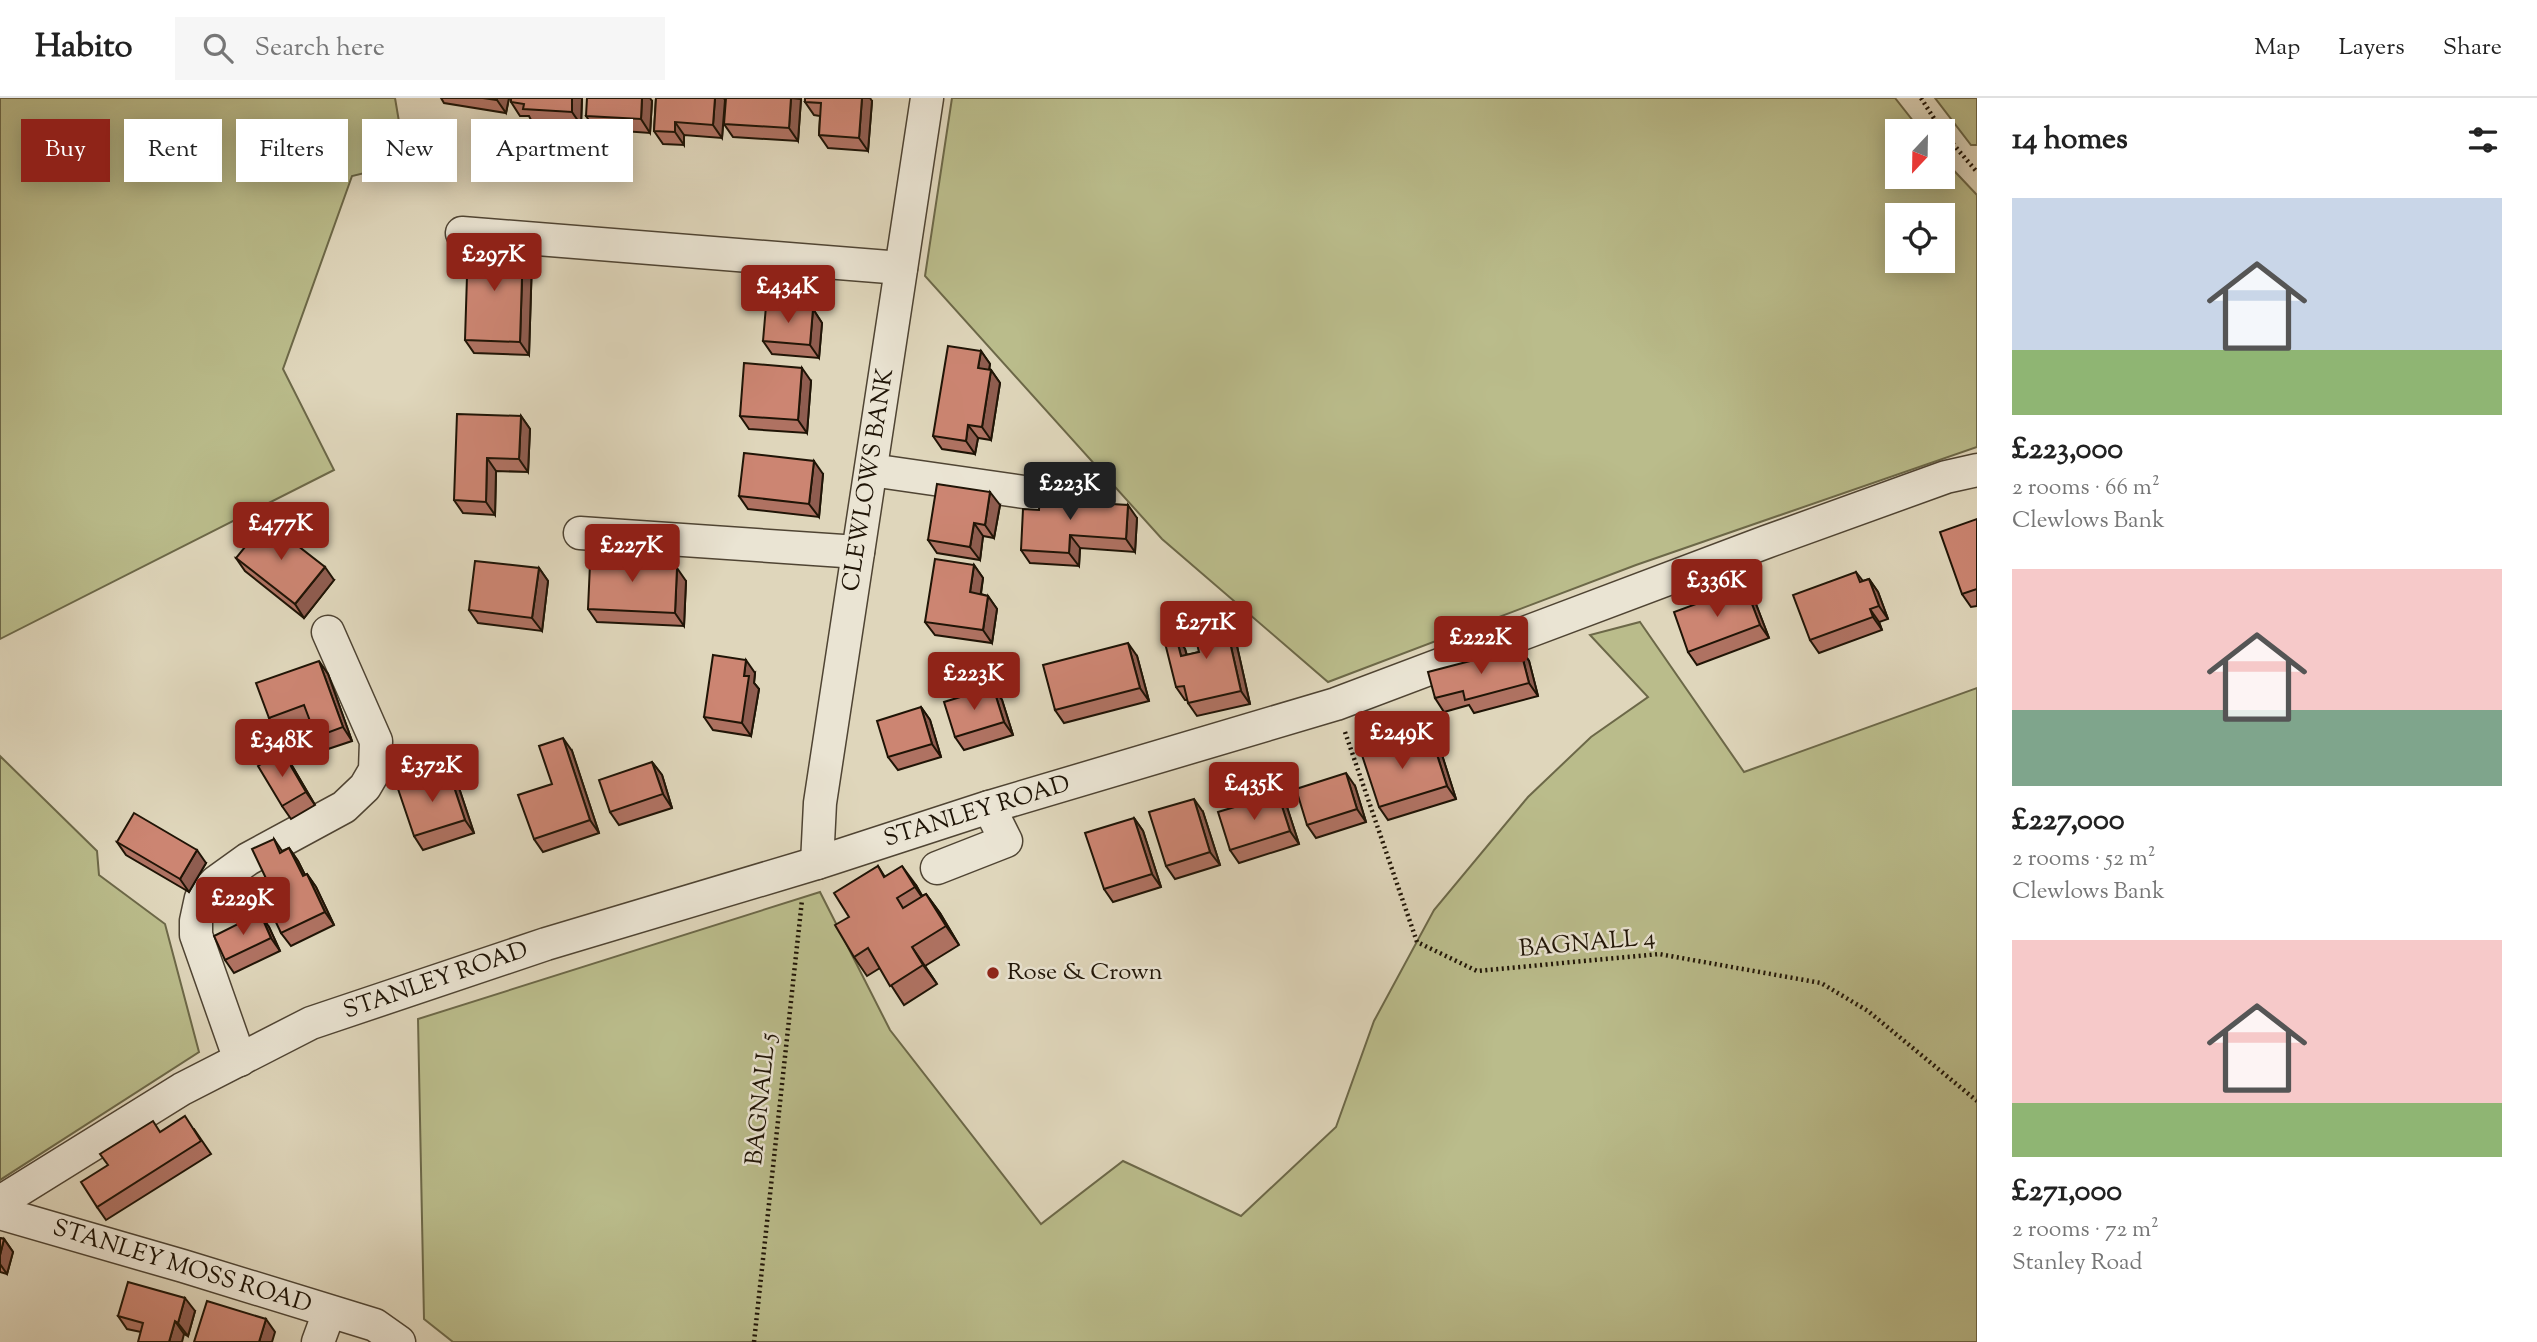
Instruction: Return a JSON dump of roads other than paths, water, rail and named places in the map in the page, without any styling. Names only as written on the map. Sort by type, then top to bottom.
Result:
[{"type":"street","name":"CLEWLOWS BANK","points":[[817,863],[820,803],[927,98]]},
{"type":"street","points":[[462,233],[901,268]]},
{"type":"street","points":[[871,470],[1045,495]]},
{"type":"street","name":"STANLEY ROAD","points":[[0,1202],[183,1089],[312,1023],[546,944],[817,863],[989,807],[1336,704],[1791,533],[1946,477],[1977,470]]},
{"type":"street","points":[[580,533],[858,552]]},
{"type":"street","points":[[240,1060],[196,935],[195,920],[201,898],[216,882],[248,859],[344,807],[366,787],[374,770],[376,741],[328,632]]},
{"type":"street","points":[[937,868],[1006,841],[989,807]]},
{"type":"street","name":"STANLEY MOSS ROAD","points":[[0,1213],[375,1325],[399,1342]]},
{"type":"street","points":[[318,1342],[329,1312]]},
{"type":"place","name":"Rose & Crown","points":[[993,973]]}]
